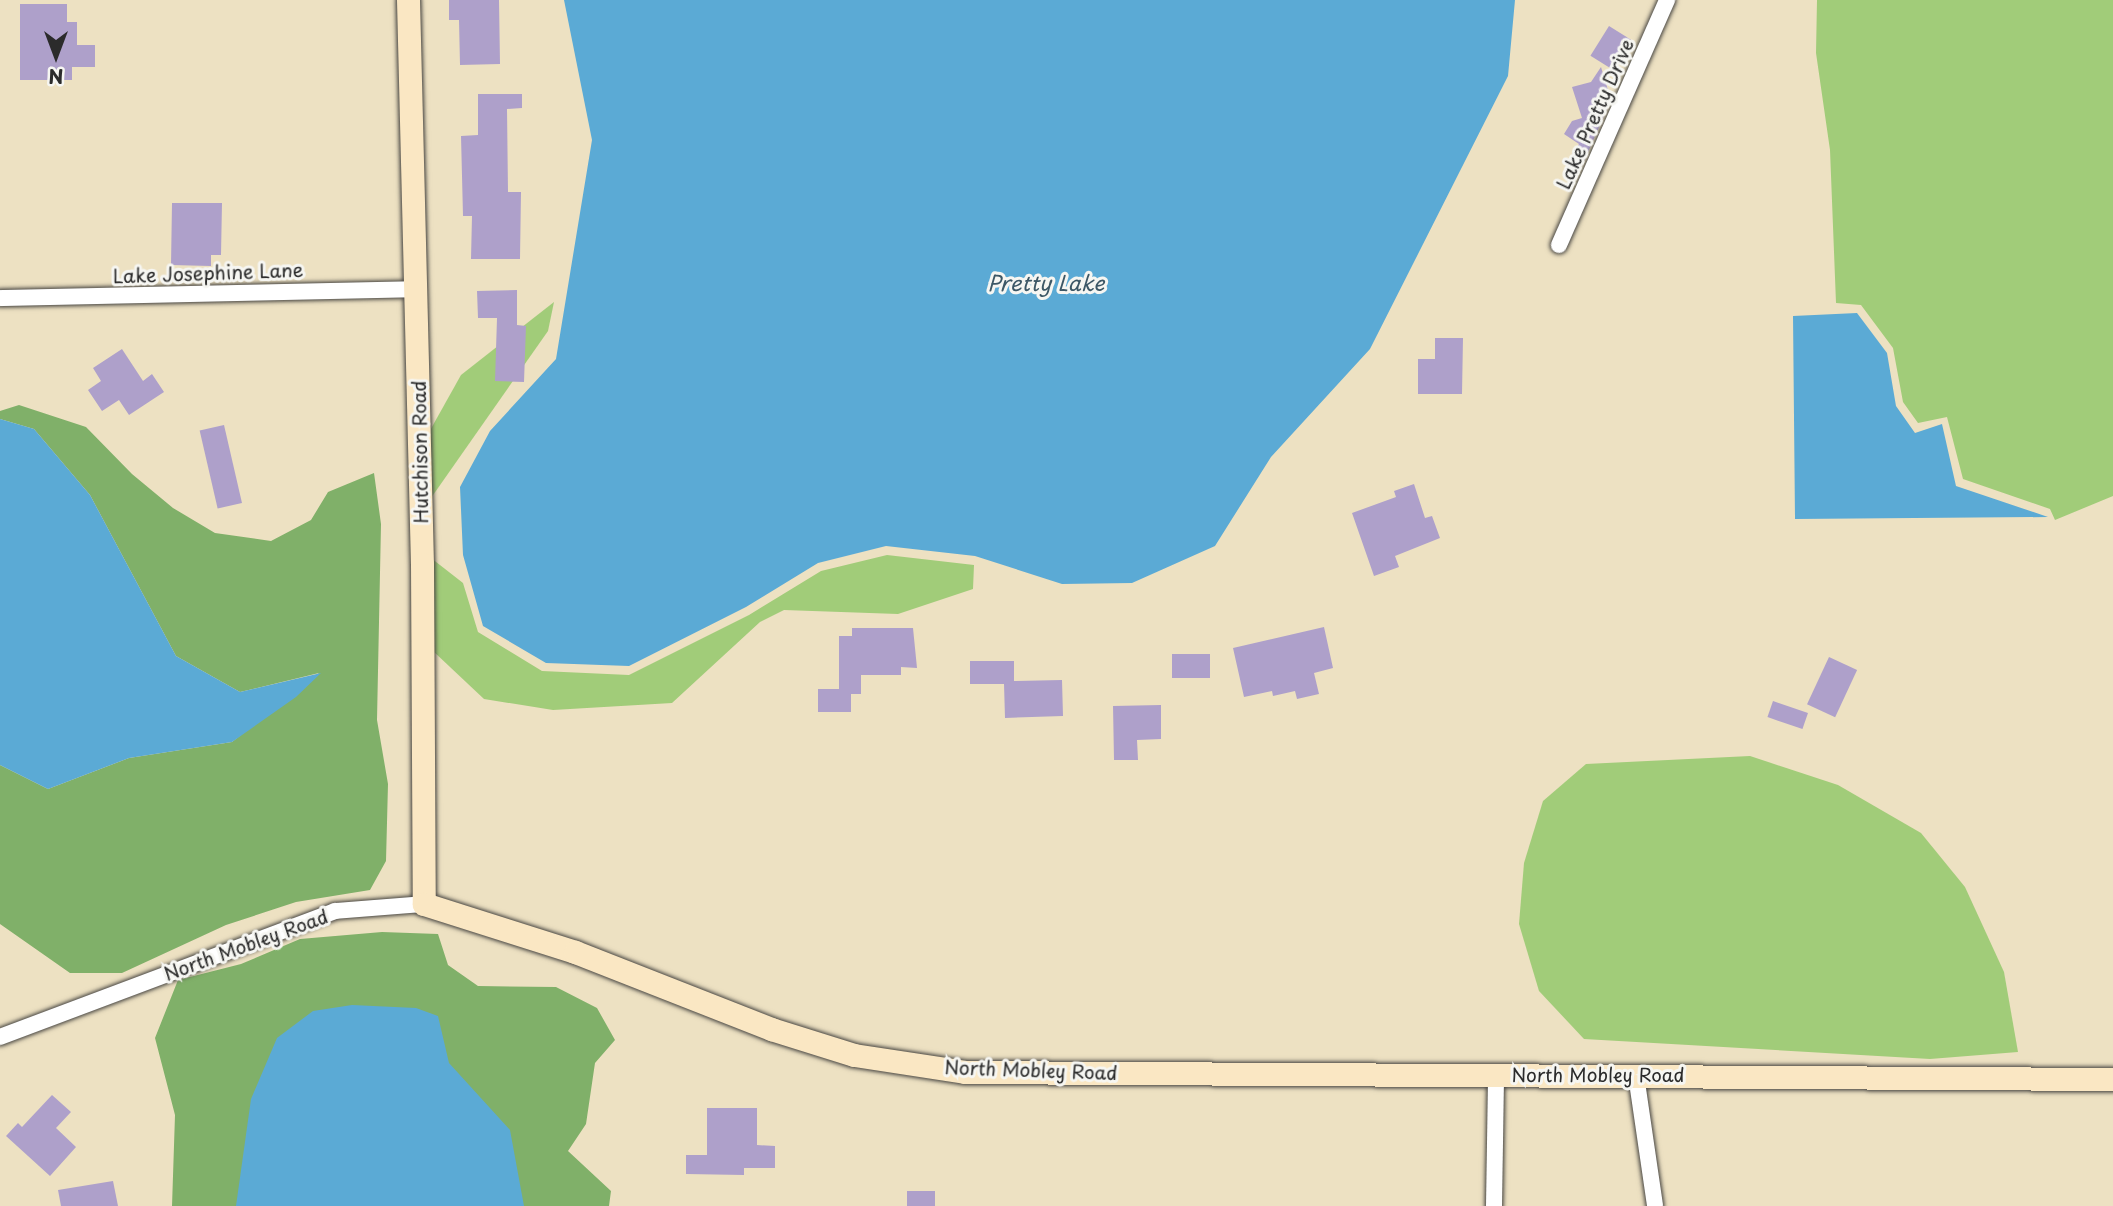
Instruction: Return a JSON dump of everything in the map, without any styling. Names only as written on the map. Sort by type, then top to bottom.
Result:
[{"type":"street","name":"Hutchison Road","points":[[408,0],[416,289],[424,904]]},
{"type":"street","name":"Lake Pretty Drive","points":[[1559,245],[1667,0]]},
{"type":"street","name":"Lake Josephine Lane","points":[[0,298],[416,289]]},
{"type":"street","name":"North Mobley Road","points":[[0,1037],[335,911],[424,904],[575,951],[771,1029],[854,1055],[965,1072],[2113,1079]]},
{"type":"street","points":[[1494,1206],[1496,1074]]},
{"type":"street","points":[[1636,1075],[1655,1206]]},
{"type":"green space","points":[[1817,0],[2113,0],[2113,496],[2055,520],[2050,509],[1963,479],[1947,417],[1918,423],[1903,402],[1893,348],[1861,305],[1836,303],[1830,150],[1816,53]]},
{"type":"green space","points":[[554,302],[548,331],[431,498],[428,434],[461,375]]},
{"type":"green space","points":[[19,405],[86,427],[132,474],[173,508],[215,533],[271,541],[311,520],[328,492],[374,473],[381,524],[377,720],[388,784],[386,861],[370,890],[296,902],[226,925],[122,973],[70,973],[0,924],[0,765],[48,789],[129,758],[232,742],[319,673],[240,692],[176,656],[90,495],[34,429],[0,419],[0,411]]},
{"type":"green space","points":[[887,555],[974,565],[973,589],[898,614],[784,610],[760,622],[672,703],[553,710],[484,699],[433,651],[431,558],[463,583],[478,632],[542,671],[629,675],[749,615],[821,571]]},
{"type":"green space","points":[[1750,756],[1838,785],[1921,833],[1965,887],[2004,972],[2018,1052],[1930,1059],[1584,1039],[1539,991],[1519,924],[1524,863],[1543,801],[1586,764]]},
{"type":"green space","points":[[382,932],[438,934],[448,965],[478,986],[556,987],[597,1008],[615,1040],[595,1063],[586,1124],[568,1151],[611,1191],[609,1206],[172,1206],[175,1115],[155,1038],[178,980],[241,964],[300,939]]},
{"type":"water","name":"Pretty Lake","points":[[564,0],[1515,0],[1508,76],[1370,349],[1271,457],[1215,546],[1132,583],[1062,584],[975,556],[886,546],[818,563],[746,607],[629,666],[546,663],[483,626],[463,555],[460,487],[490,431],[556,359],[592,140]]},
{"type":"water","points":[[1857,313],[1887,353],[1896,406],[1915,433],[1942,424],[1956,486],[2048,517],[1795,519],[1793,316]]},
{"type":"water","points":[[0,419],[34,429],[90,495],[176,656],[240,692],[321,673],[296,697],[232,742],[129,758],[48,789],[0,765]]},
{"type":"water","points":[[352,1005],[416,1008],[438,1016],[449,1063],[510,1130],[524,1206],[236,1206],[251,1099],[277,1038],[313,1011]]},
{"type":"building","points":[[449,0],[499,0],[500,64],[460,65],[459,20],[449,20]]},
{"type":"building","points":[[20,4],[67,4],[67,22],[77,22],[77,45],[95,45],[95,67],[72,67],[72,80],[20,80]]},
{"type":"building","points":[[1609,26],[1631,40],[1613,69],[1590,56]]},
{"type":"building","points":[[1601,67],[1611,100],[1582,166],[1572,154],[1579,144],[1564,134],[1572,121],[1582,118],[1572,87],[1591,82]]},
{"type":"building","points":[[478,94],[522,94],[522,108],[507,109],[508,192],[521,192],[520,259],[471,259],[472,216],[463,216],[461,136],[478,135]]},
{"type":"building","points":[[172,203],[222,203],[221,255],[211,255],[211,266],[171,265]]},
{"type":"building","points":[[517,290],[517,325],[526,326],[524,382],[495,381],[497,318],[478,318],[477,291]]},
{"type":"building","points":[[1435,338],[1463,338],[1462,394],[1418,394],[1418,359],[1435,359]]},
{"type":"building","points":[[122,349],[143,381],[152,374],[164,392],[129,415],[119,400],[102,411],[88,390],[101,381],[93,368]]},
{"type":"building","points":[[224,425],[242,503],[218,509],[200,431]]},
{"type":"building","points":[[1414,484],[1425,518],[1432,516],[1440,538],[1395,556],[1399,567],[1374,576],[1352,513],[1396,497],[1394,491]]},
{"type":"building","points":[[1324,627],[1333,668],[1314,673],[1319,694],[1297,699],[1295,691],[1273,696],[1272,691],[1244,697],[1233,648]]},
{"type":"building","points":[[852,628],[913,628],[917,668],[901,667],[901,675],[861,675],[861,694],[851,694],[851,712],[818,712],[818,689],[839,689],[839,636],[852,636]]},
{"type":"building","points":[[1172,654],[1210,654],[1210,678],[1172,678]]},
{"type":"building","points":[[1829,657],[1857,670],[1835,717],[1807,704]]},
{"type":"building","points":[[970,661],[1014,661],[1014,681],[1062,680],[1063,716],[1005,718],[1004,684],[970,684]]},
{"type":"building","points":[[1773,701],[1808,713],[1802,729],[1767,717]]},
{"type":"building","points":[[1161,705],[1161,739],[1137,740],[1138,760],[1114,760],[1113,706]]},
{"type":"building","points":[[52,1095],[71,1112],[56,1128],[76,1147],[50,1176],[6,1136],[18,1123],[22,1127]]},
{"type":"building","points":[[707,1108],[757,1108],[757,1145],[775,1146],[775,1168],[744,1168],[744,1175],[686,1174],[686,1155],[707,1155]]},
{"type":"building","points":[[113,1181],[118,1206],[61,1206],[58,1190]]},
{"type":"building","points":[[907,1191],[935,1191],[935,1206],[907,1206]]}]
